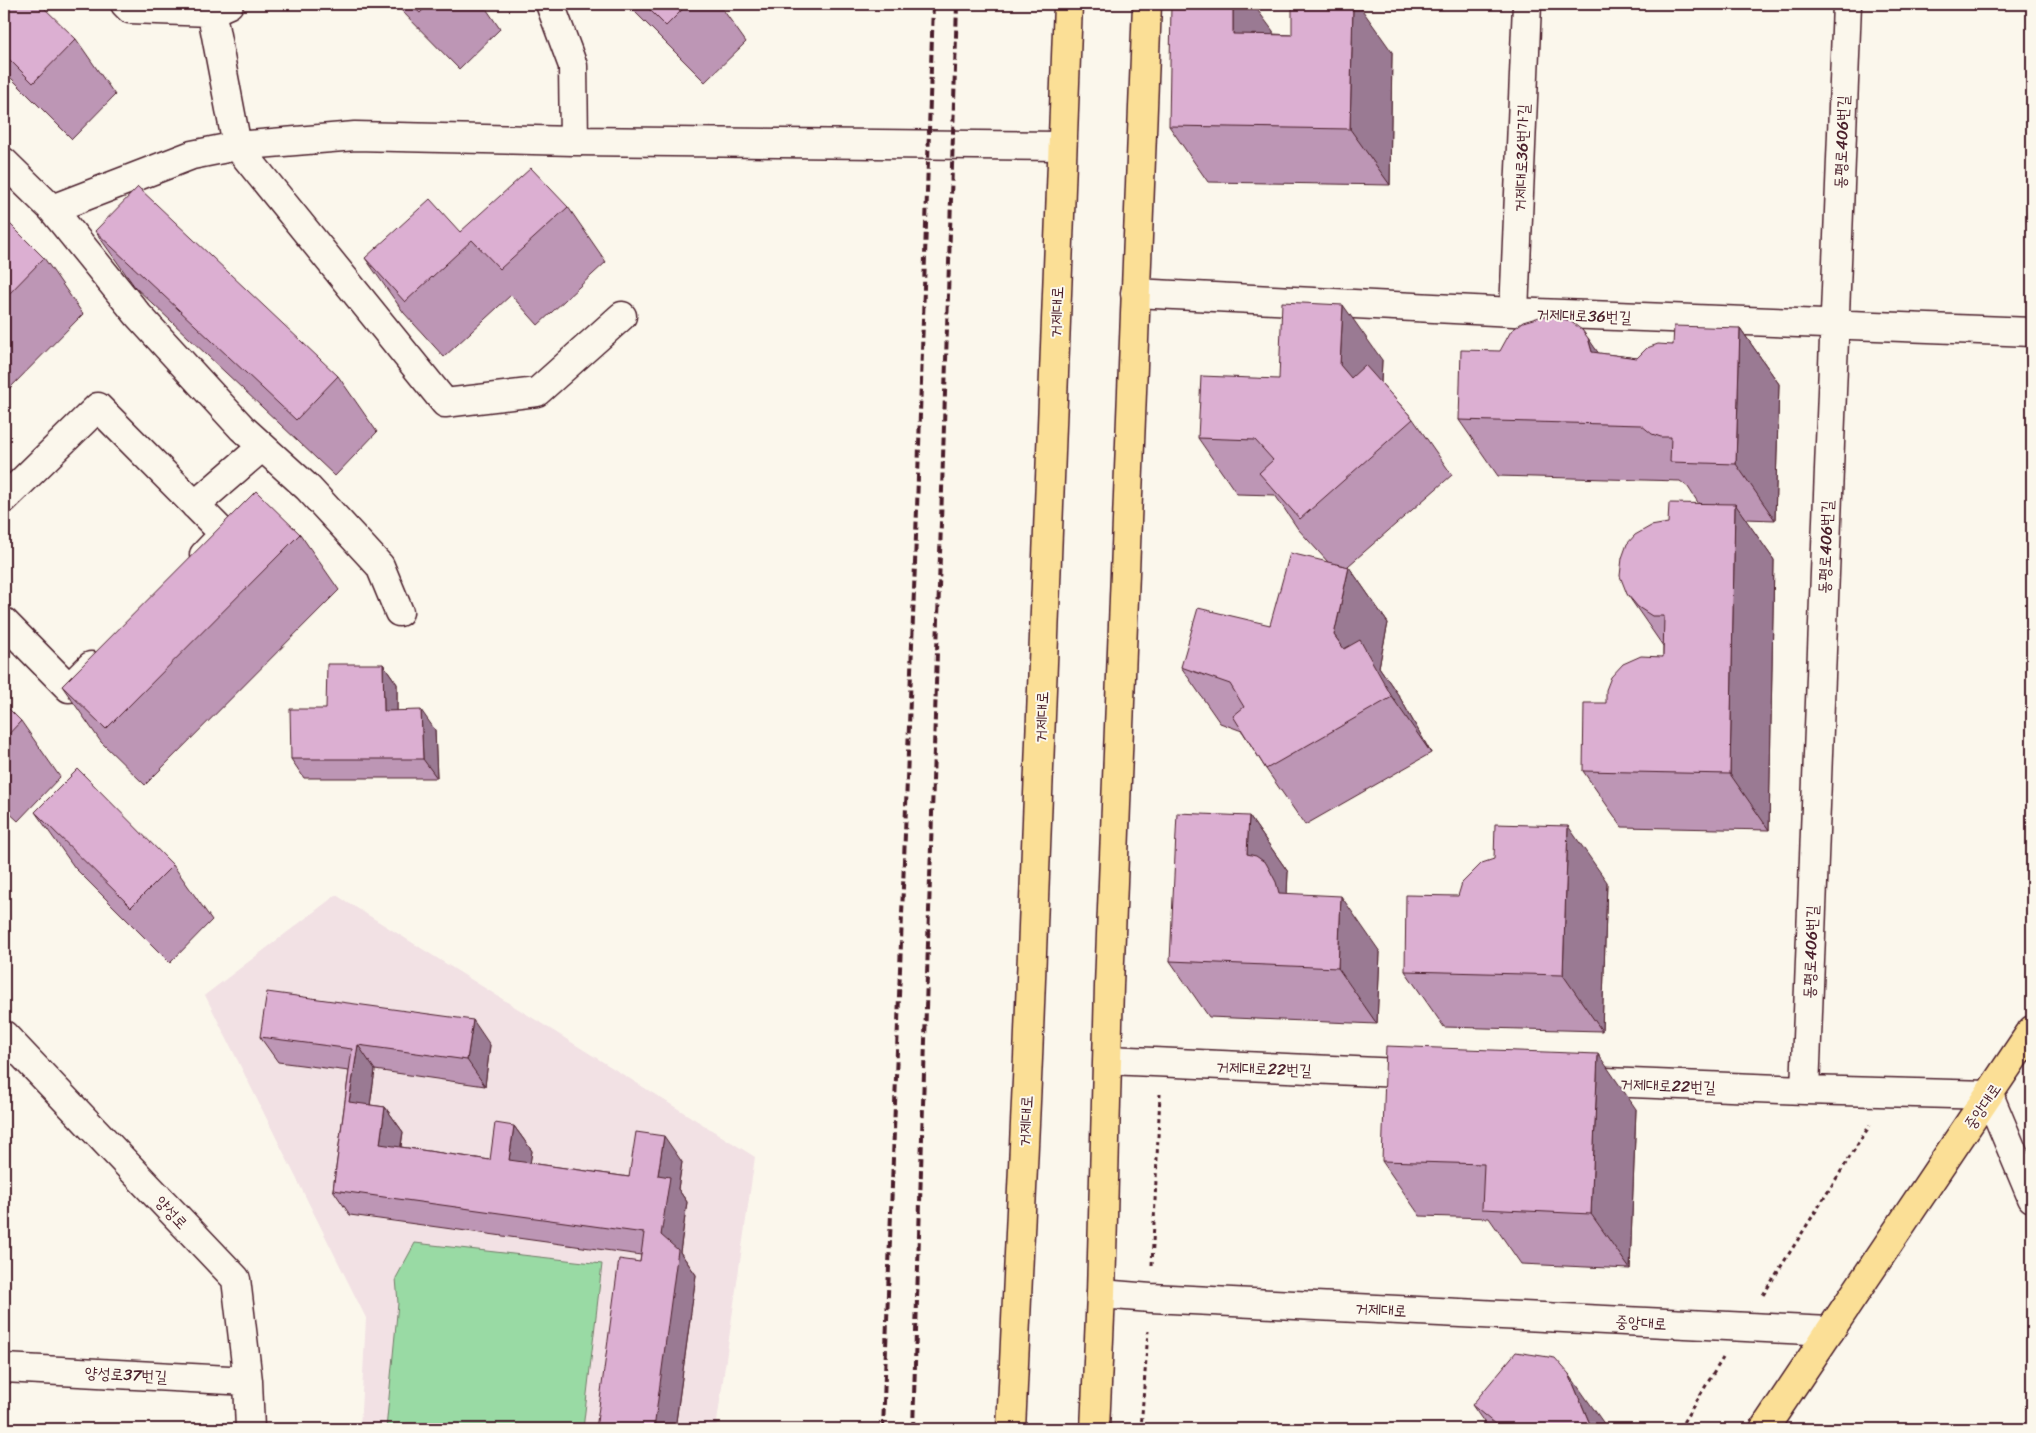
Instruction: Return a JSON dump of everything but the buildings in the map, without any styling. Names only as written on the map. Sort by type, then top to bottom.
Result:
[{"type":"main road","name":"거제대로","points":[[1011,1429],[1028,1058],[1068,4]]},
{"type":"main road","points":[[1100,1423],[1101,1294],[1109,986],[1147,4]]},
{"type":"main road","name":"중앙대로","points":[[1764,1429],[2032,1030]]},
{"type":"street","points":[[126,4],[130,9],[217,7],[237,146],[446,403],[537,392],[622,316]]},
{"type":"street","points":[[550,4],[573,66],[574,141]]},
{"type":"street","name":"거제대로36번가길","points":[[1514,312],[1527,4]]},
{"type":"street","name":"동평로406번길","points":[[1805,1090],[1847,4]]},
{"type":"street","points":[[52,209],[192,155],[237,146],[355,136],[574,141],[1062,146]]},
{"type":"street","points":[[4,162],[52,209],[138,315],[242,428],[308,488],[380,566],[399,612]]},
{"type":"street","name":"거제대로36번길","points":[[1135,293],[1514,312],[2032,332]]},
{"type":"street","points":[[4,499],[98,406],[224,534],[189,569]]},
{"type":"street","points":[[196,505],[262,447]]},
{"type":"street","points":[[4,622],[69,688],[111,646]]},
{"type":"street","name":"양성로","points":[[4,1035],[236,1279],[248,1380],[250,1429]]},
{"type":"street","name":"거제대로22번길","points":[[1108,1060],[1448,1076]]},
{"type":"street","name":"거제대로22번길","points":[[1558,1080],[1805,1090],[1990,1094]]},
{"type":"street","points":[[1990,1094],[2032,1198]]},
{"type":"street","name":"거제대로","points":[[1101,1294],[1452,1313]]},
{"type":"street","name":"중앙대로","points":[[1452,1313],[1830,1332]]},
{"type":"street","name":"양성로37번길","points":[[4,1368],[248,1380]]},
{"type":"path","points":[[1141,1429],[1151,1298],[1161,1063]]},
{"type":"path","points":[[1678,1429],[1891,1092]]},
{"type":"shaded area","points":[[336,895],[755,1157],[716,1429],[360,1429],[366,1318],[205,995]]},
{"type":"green space","points":[[415,1243],[602,1264],[583,1429],[386,1429],[398,1303],[396,1278]]},
{"type":"railway","points":[[883,1429],[917,509],[933,4]]},
{"type":"railway","points":[[913,1429],[957,4]]}]
